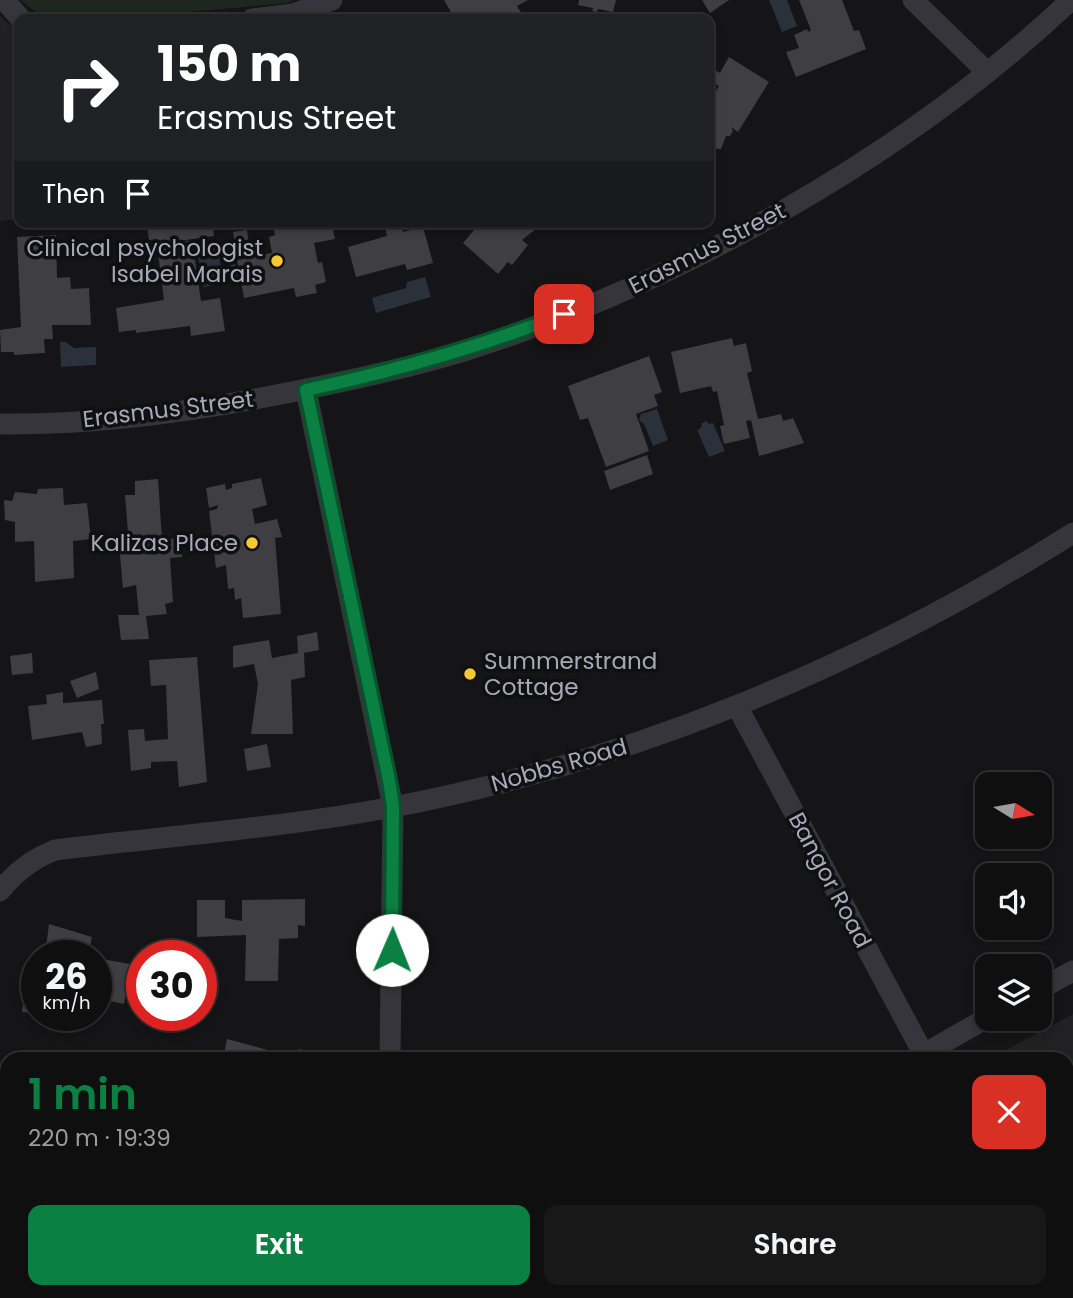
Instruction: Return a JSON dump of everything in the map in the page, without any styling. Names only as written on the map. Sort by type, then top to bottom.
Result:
[{"type":"street","points":[[4,0],[17,14]]},
{"type":"street","points":[[293,14],[332,0]]},
{"type":"street","points":[[913,0],[987,72]]},
{"type":"street","name":"Erasmus Street","points":[[0,424],[161,413],[306,390],[461,352],[625,290],[740,233],[837,178],[914,127],[987,72],[1071,0]]},
{"type":"street","points":[[306,390],[393,807],[390,1052]]},
{"type":"street","name":"Nobbs Road","points":[[5,885],[29,863],[55,850],[393,807],[543,773],[667,733],[737,706],[948,607],[1073,533]]},
{"type":"street","name":"Bangor Road","points":[[737,706],[917,1052]]},
{"type":"street","points":[[1052,982],[1073,971]]},
{"type":"street","points":[[926,1052],[975,1025]]},
{"type":"shaded area","points":[[20,0],[294,0],[288,3],[166,14],[38,14]]},
{"type":"shaded area","points":[[769,0],[787,0],[797,26],[782,32]]},
{"type":"shaded area","points":[[0,16],[14,28],[14,220],[0,221]]},
{"type":"shaded area","points":[[218,246],[223,284],[203,287],[197,249]]},
{"type":"shaded area","points":[[425,277],[431,297],[376,313],[372,298],[406,288],[407,282]]},
{"type":"shaded area","points":[[60,342],[66,342],[74,348],[96,347],[96,365],[61,367]]},
{"type":"shaded area","points":[[657,409],[668,440],[653,446],[644,424],[639,420],[641,414]]},
{"type":"shaded area","points":[[706,421],[713,423],[725,451],[709,457],[697,430]]},
{"type":"shaded area","points":[[1073,1014],[1073,1052],[1002,1052],[1041,1031],[1052,1031],[1052,1025]]},
{"type":"building","points":[[444,0],[528,0],[517,6],[522,14],[452,14]]},
{"type":"building","points":[[579,0],[616,0],[613,12],[598,9],[597,12],[592,11],[593,8],[578,5]]},
{"type":"building","points":[[702,0],[729,0],[710,13]]},
{"type":"building","points":[[799,0],[842,0],[854,31],[859,30],[866,49],[796,77],[786,52],[799,48],[794,35],[811,30]]},
{"type":"building","points":[[729,57],[769,82],[738,132],[731,127],[733,131],[730,136],[726,136],[721,149],[717,149],[714,147],[714,94],[719,86],[714,83],[714,72],[720,73]]},
{"type":"building","points":[[147,228],[213,228],[214,236],[158,244],[157,239],[149,240]]},
{"type":"building","name":"Clinical psychologist Isabel Marais","points":[[273,228],[332,228],[335,239],[314,243],[326,282],[315,285],[317,293],[296,297],[294,288],[244,298],[237,260],[272,253],[269,237],[275,235]]},
{"type":"building","points":[[385,228],[402,228],[403,232],[423,228],[433,263],[407,270],[405,264],[356,277],[348,247],[387,236]]},
{"type":"building","points":[[476,228],[537,228],[522,240],[528,245],[512,265],[508,262],[498,274],[463,243]]},
{"type":"building","points":[[247,230],[249,247],[236,249],[233,232]]},
{"type":"building","points":[[56,235],[57,278],[70,277],[71,289],[89,288],[91,325],[52,325],[53,339],[44,339],[45,353],[14,355],[14,352],[1,352],[0,330],[21,327],[17,237]]},
{"type":"building","points":[[192,240],[201,301],[220,298],[225,331],[191,336],[190,326],[136,333],[136,330],[119,332],[116,308],[164,300],[157,245]]},
{"type":"building","points":[[235,264],[238,280],[229,282],[227,266]]},
{"type":"building","points":[[732,338],[734,346],[746,343],[752,371],[747,373],[758,419],[781,414],[783,421],[793,418],[804,443],[759,456],[751,420],[746,421],[750,438],[724,444],[720,426],[724,425],[717,391],[713,392],[711,386],[680,393],[671,352]]},
{"type":"building","points":[[649,356],[662,392],[654,395],[658,406],[636,414],[649,451],[606,467],[588,418],[580,420],[568,386]]},
{"type":"building","points":[[647,455],[653,474],[610,490],[604,471]]},
{"type":"building","points":[[261,478],[267,505],[252,509],[255,524],[277,519],[282,537],[275,538],[281,614],[243,618],[241,598],[235,600],[234,588],[228,589],[226,565],[216,568],[209,511],[217,509],[218,505],[209,508],[206,488],[225,484],[226,490],[232,488],[232,484]]},
{"type":"building","points":[[158,479],[162,539],[180,539],[182,557],[170,558],[173,602],[165,604],[167,614],[146,616],[149,639],[121,640],[118,615],[139,615],[136,585],[123,588],[119,545],[129,544],[125,495],[135,495],[135,481]]},
{"type":"building","points":[[63,488],[64,505],[87,503],[91,539],[73,541],[74,578],[35,582],[34,541],[15,542],[15,522],[5,520],[4,500],[12,501],[15,492],[37,494],[38,489]]},
{"type":"building","points":[[317,632],[319,650],[304,653],[305,677],[291,680],[293,734],[251,734],[258,684],[254,664],[233,668],[233,646],[269,640],[272,658],[298,653],[297,636]]},
{"type":"building","points":[[32,653],[33,673],[12,675],[10,656]]},
{"type":"building","points":[[197,657],[207,782],[179,787],[177,761],[151,762],[151,768],[131,771],[128,730],[144,729],[145,741],[168,739],[166,685],[151,686],[149,660]]},
{"type":"building","points":[[96,672],[99,689],[77,698],[70,681]]},
{"type":"building","points":[[63,692],[63,703],[102,700],[102,744],[86,747],[82,732],[32,740],[28,706],[47,704],[46,695]]},
{"type":"building","points":[[267,744],[271,767],[247,771],[244,749]]},
{"type":"building","points":[[305,899],[305,926],[298,925],[298,938],[279,939],[278,981],[245,981],[246,935],[197,937],[197,900],[225,900],[225,918],[242,921],[242,900]]},
{"type":"building","points":[[49,924],[92,937],[91,940],[47,940]]},
{"type":"building","points":[[112,961],[126,963],[124,1004],[112,1001]]},
{"type":"building","points":[[227,1039],[275,1052],[224,1052]]},
{"type":"place","name":"Clinical psychologist Isabel Marais","points":[[277,261]]},
{"type":"place","name":"Kalizas Place","points":[[252,543]]},
{"type":"place","name":"Summerstrand Cottage","points":[[470,674]]},
{"type":"route","points":[[392,950],[393,807],[389,780],[306,390],[461,352],[564,314]]}]
